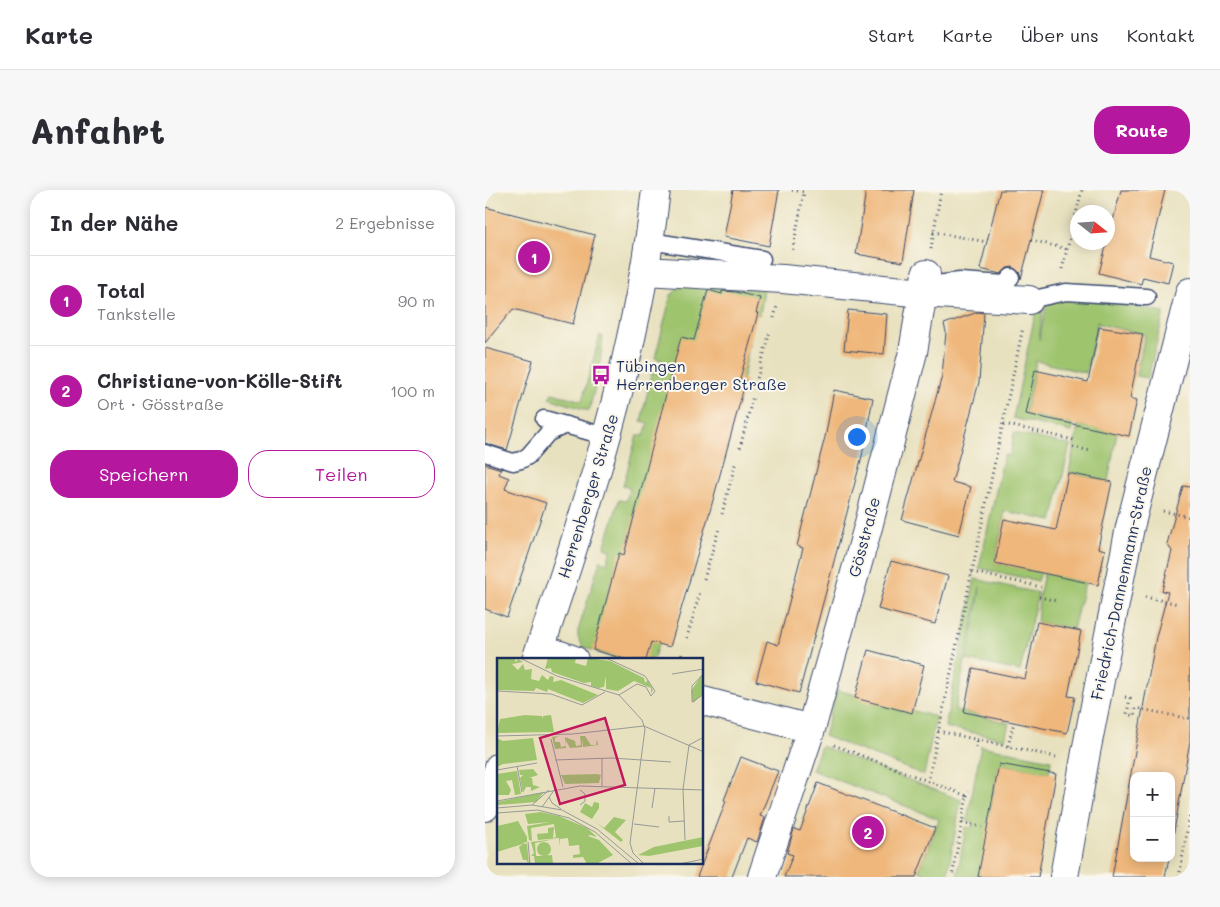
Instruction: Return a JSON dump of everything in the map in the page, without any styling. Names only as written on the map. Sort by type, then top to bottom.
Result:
[{"type":"street","name":"Herrenberger Straße","points":[[538,654],[577,538],[607,437],[645,271],[650,241],[653,198]]},
{"type":"street","points":[[645,271],[925,284],[1029,300]]},
{"type":"street","name":"Gösstraße","points":[[762,877],[811,729],[867,527],[909,370],[925,284]]},
{"type":"street","name":"Friedrich-Dannenmann-Straße","points":[[1064,877],[1086,752],[1130,528],[1190,292]]},
{"type":"street","points":[[538,654],[562,658]]},
{"type":"street","points":[[704,700],[811,729]]},
{"type":"street","points":[[485,807],[497,773]]},
{"type":"lane","points":[[650,241],[762,259]]},
{"type":"lane","points":[[925,284],[960,281],[1005,284],[1011,277]]},
{"type":"lane","points":[[1029,300],[1066,292],[1147,297]]},
{"type":"lane","points":[[544,419],[607,437]]},
{"type":"lane","points":[[485,452],[513,462],[521,460],[528,456],[548,433],[566,426]]},
{"type":"path","points":[[787,279],[804,192],[792,190]]},
{"type":"path","points":[[925,284],[941,190]]},
{"type":"path","points":[[1056,293],[1082,190]]},
{"type":"path","points":[[933,232],[987,242]]},
{"type":"path","points":[[1031,240],[1067,249]]},
{"type":"path","points":[[928,782],[1029,300]]},
{"type":"path","points":[[756,383],[770,331]]},
{"type":"path","points":[[740,448],[753,396]]},
{"type":"path","points":[[1004,424],[1074,440]]},
{"type":"path","points":[[1073,447],[1091,451]]},
{"type":"path","points":[[722,514],[736,462]]},
{"type":"path","points":[[704,579],[719,528]]},
{"type":"path","points":[[972,572],[1041,587]]},
{"type":"path","points":[[687,638],[700,592]]},
{"type":"path","points":[[1117,592],[1179,604]]},
{"type":"path","points":[[1039,597],[1057,601]]},
{"type":"path","points":[[681,658],[683,650]]},
{"type":"path","points":[[1123,696],[1130,698],[1127,714],[1135,716],[1136,708],[1190,719]]},
{"type":"path","points":[[1008,746],[1014,722]]},
{"type":"path","points":[[938,731],[1054,756]]},
{"type":"path","points":[[976,747],[978,740]]},
{"type":"path","points":[[835,746],[967,796]]},
{"type":"path","points":[[952,877],[968,791]]},
{"type":"path","points":[[1179,877],[1190,814]]},
{"type":"path","points":[[962,823],[982,827]]},
{"type":"green space","points":[[682,285],[764,290],[760,315],[755,314],[740,393],[654,658],[614,658],[583,647],[578,637],[578,631],[600,561],[607,563],[611,550],[604,548],[619,500],[626,501],[630,488],[623,486],[637,435],[644,436],[648,423],[641,421],[652,372],[659,374],[662,360],[655,358],[671,295]]},
{"type":"green space","points":[[1073,297],[1164,312],[1148,378],[1136,376],[1145,335],[1099,324],[1098,321],[1086,373],[1036,361],[1026,414],[1073,424],[1071,432],[1013,418],[1037,305],[1043,307],[1039,340],[1046,308],[1043,302]]},
{"type":"green space","points":[[600,335],[603,337],[599,371],[589,411],[549,398],[552,393],[582,401]]},
{"type":"green space","points":[[1078,425],[1117,433],[1108,481],[1069,473]]},
{"type":"green space","points":[[1014,433],[1070,445],[1052,521],[1005,511],[995,563],[1041,572],[1038,581],[979,568],[1004,455],[1010,456]]},
{"type":"green space","points":[[1044,573],[1085,582],[1073,629],[1037,622],[1039,597]]},
{"type":"green space","points":[[975,579],[1038,593],[1020,671],[967,660],[980,587],[955,710],[1009,723],[1005,739],[945,727]]},
{"type":"green space","points":[[837,690],[936,717],[924,775],[824,736]]},
{"type":"green space","points":[[821,746],[961,800],[947,877],[922,877],[924,873],[919,871],[939,819],[812,770]]},
{"type":"green space","points":[[981,746],[1051,760],[1049,773],[999,764],[990,813],[1021,819],[978,877],[957,877],[966,827],[972,828],[973,822],[967,821]]},
{"type":"building","points":[[733,190],[779,190],[769,246],[724,237]]},
{"type":"building","points":[[866,190],[914,190],[903,262],[856,254]]},
{"type":"building","points":[[1000,190],[1044,190],[1021,279],[1020,273],[1013,267],[1007,268],[1001,274],[980,269]]},
{"type":"building","points":[[1121,190],[1165,190],[1149,256],[1173,262],[1168,283],[1143,277],[1141,284],[1099,273],[1105,250],[1115,250],[1115,213]]},
{"type":"building","points":[[485,207],[595,235],[573,324],[513,309],[485,343]]},
{"type":"building","points":[[708,290],[722,294],[722,291],[736,292],[760,298],[756,313],[758,313],[740,379],[746,380],[670,647],[651,642],[647,658],[621,658],[593,650],[619,553],[624,555],[681,337],[694,340]]},
{"type":"building","points":[[848,310],[887,314],[884,354],[844,350]]},
{"type":"building","points":[[978,312],[984,313],[979,382],[952,482],[971,487],[959,535],[902,520],[942,376],[946,332],[944,324]]},
{"type":"building","points":[[1099,327],[1143,334],[1130,398],[1137,400],[1129,436],[1026,414],[1035,370],[1088,382]]},
{"type":"building","points":[[485,348],[533,361],[507,450],[485,443]]},
{"type":"building","points":[[834,390],[873,398],[862,456],[799,693],[756,681],[767,641],[778,645],[803,548],[797,546],[826,433]]},
{"type":"building","points":[[485,464],[501,469],[499,474],[509,478],[505,489],[546,503],[507,617],[485,609]]},
{"type":"building","points":[[1068,473],[1112,482],[1098,548],[1105,550],[1098,585],[995,563],[1004,519],[1056,530]]},
{"type":"building","points":[[1183,486],[1190,487],[1190,741],[1175,825],[1175,772],[1131,772],[1156,637],[1168,592],[1162,591],[1172,551],[1167,544]]},
{"type":"building","points":[[891,561],[948,576],[935,624],[878,609]]},
{"type":"building","points":[[1037,622],[1081,631],[1068,696],[1075,697],[1067,733],[964,712],[973,668],[1025,679]]},
{"type":"building","points":[[868,650],[924,665],[912,713],[855,698]]},
{"type":"building","points":[[741,757],[778,771],[760,816],[765,818],[757,842],[747,838],[732,877],[697,877],[702,864],[704,864],[704,859],[726,801],[724,800]]},
{"type":"building","points":[[999,764],[1056,774],[1038,877],[978,877]]},
{"type":"building","points":[[1130,779],[1130,862],[1168,862],[1165,877],[1112,877]]},
{"type":"building","points":[[818,783],[935,828],[916,877],[784,877],[793,855],[787,853],[794,829],[800,831]]},
{"type":"place","name":"Total","points":[[534,257]]},
{"type":"place","name":"Tübingen Herrenberger Straße","points":[[601,375]]},
{"type":"place","name":"Christiane-von-Kölle-Stift","points":[[868,832]]}]
